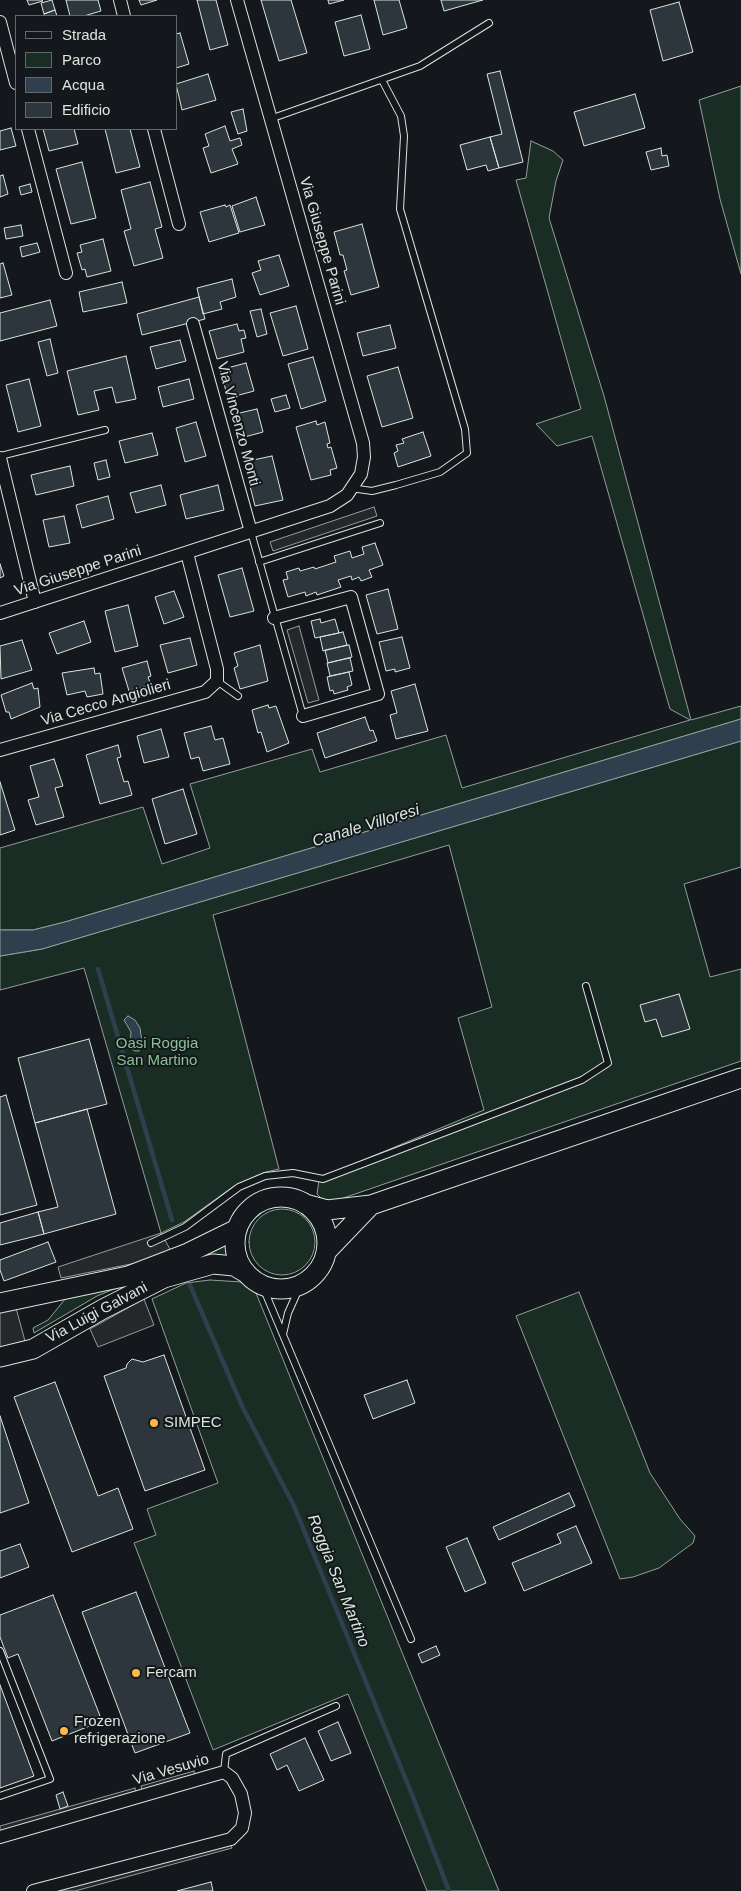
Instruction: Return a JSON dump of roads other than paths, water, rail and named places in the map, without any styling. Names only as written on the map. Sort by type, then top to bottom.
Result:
[{"type":"main road","points":[[191,1260],[237,1229],[245,1215],[265,1200],[281,1197],[328,1210],[371,1205],[741,1078]]},
{"type":"main road","points":[[305,1204],[318,1216],[323,1224],[326,1233],[326,1252]]},
{"type":"main road","points":[[191,1260],[234,1266],[262,1285],[277,1289],[292,1287],[306,1281],[319,1268],[326,1252],[371,1205]]},
{"type":"main road","points":[[237,1229],[236,1252],[246,1273]]},
{"type":"main road","name":"Via Luigi Galvani","points":[[0,1303],[128,1276],[191,1260]]},
{"type":"main road","name":"Via Luigi Galvani","points":[[0,1357],[33,1349],[164,1278],[191,1260]]},
{"type":"street","points":[[120,0],[124,15]]},
{"type":"street","name":"Via Giuseppe Parini","points":[[0,613],[330,506],[347,495],[361,474],[364,456],[363,443],[237,0]]},
{"type":"street","points":[[0,22],[15,79]]},
{"type":"street","points":[[28,130],[66,273]]},
{"type":"street","points":[[154,130],[179,224]]},
{"type":"street","name":"Via Vincenzo Monti","points":[[194,324],[251,532]]},
{"type":"street","points":[[0,457],[3,485],[35,602]]},
{"type":"street","points":[[187,553],[217,669],[217,681]]},
{"type":"street","points":[[274,618],[351,597],[378,694],[303,716]]},
{"type":"street","name":"Via Cecco Angiolieri","points":[[0,750],[205,692],[217,681]]},
{"type":"street","name":"Via Vesuvio","points":[[0,1838],[224,1772],[232,1778],[241,1794],[245,1813],[242,1828],[231,1838],[33,1891]]},
{"type":"lane","points":[[270,120],[420,66],[490,23]]},
{"type":"lane","points":[[351,488],[372,490],[440,472],[467,453],[465,429],[400,209],[404,136],[401,116],[382,80]]},
{"type":"lane","points":[[0,457],[105,430]]},
{"type":"lane","points":[[259,562],[380,523]]},
{"type":"lane","points":[[251,532],[303,716]]},
{"type":"lane","points":[[217,681],[238,696]]},
{"type":"lane","points":[[151,1243],[185,1227],[239,1187],[265,1176],[293,1172],[323,1178],[582,1080],[608,1062],[586,986]]},
{"type":"lane","points":[[283,1334],[288,1313],[297,1293],[306,1281]]},
{"type":"lane","points":[[262,1285],[411,1640]]},
{"type":"lane","points":[[0,1651],[50,1780],[0,1796]]},
{"type":"lane","points":[[224,1772],[226,1754],[336,1706]]},
{"type":"water","points":[[741,719],[741,741],[42,949],[0,956],[0,930],[33,930],[65,922]]},
{"type":"water","points":[[128,1016],[135,1020],[140,1028],[142,1042],[139,1051],[130,1048],[131,1032],[124,1020]]},
{"type":"waterway","name":"Roggia San Martino","points":[[98,969],[172,1220]]},
{"type":"waterway","name":"Roggia San Martino","points":[[190,1285],[242,1406],[294,1506],[413,1797],[449,1891]]},
{"type":"place","name":"SIMPEC","points":[[154,1423]]},
{"type":"place","name":"Fercam","points":[[136,1673]]},
{"type":"place","name":"Frozen refrigerazione","points":[[64,1731]]},
{"type":"water label","name":"Canale Villoresi","points":[[366,826]]},
{"type":"park label","name":"Oasi Roggia San Martino","points":[[157,1052]]}]
